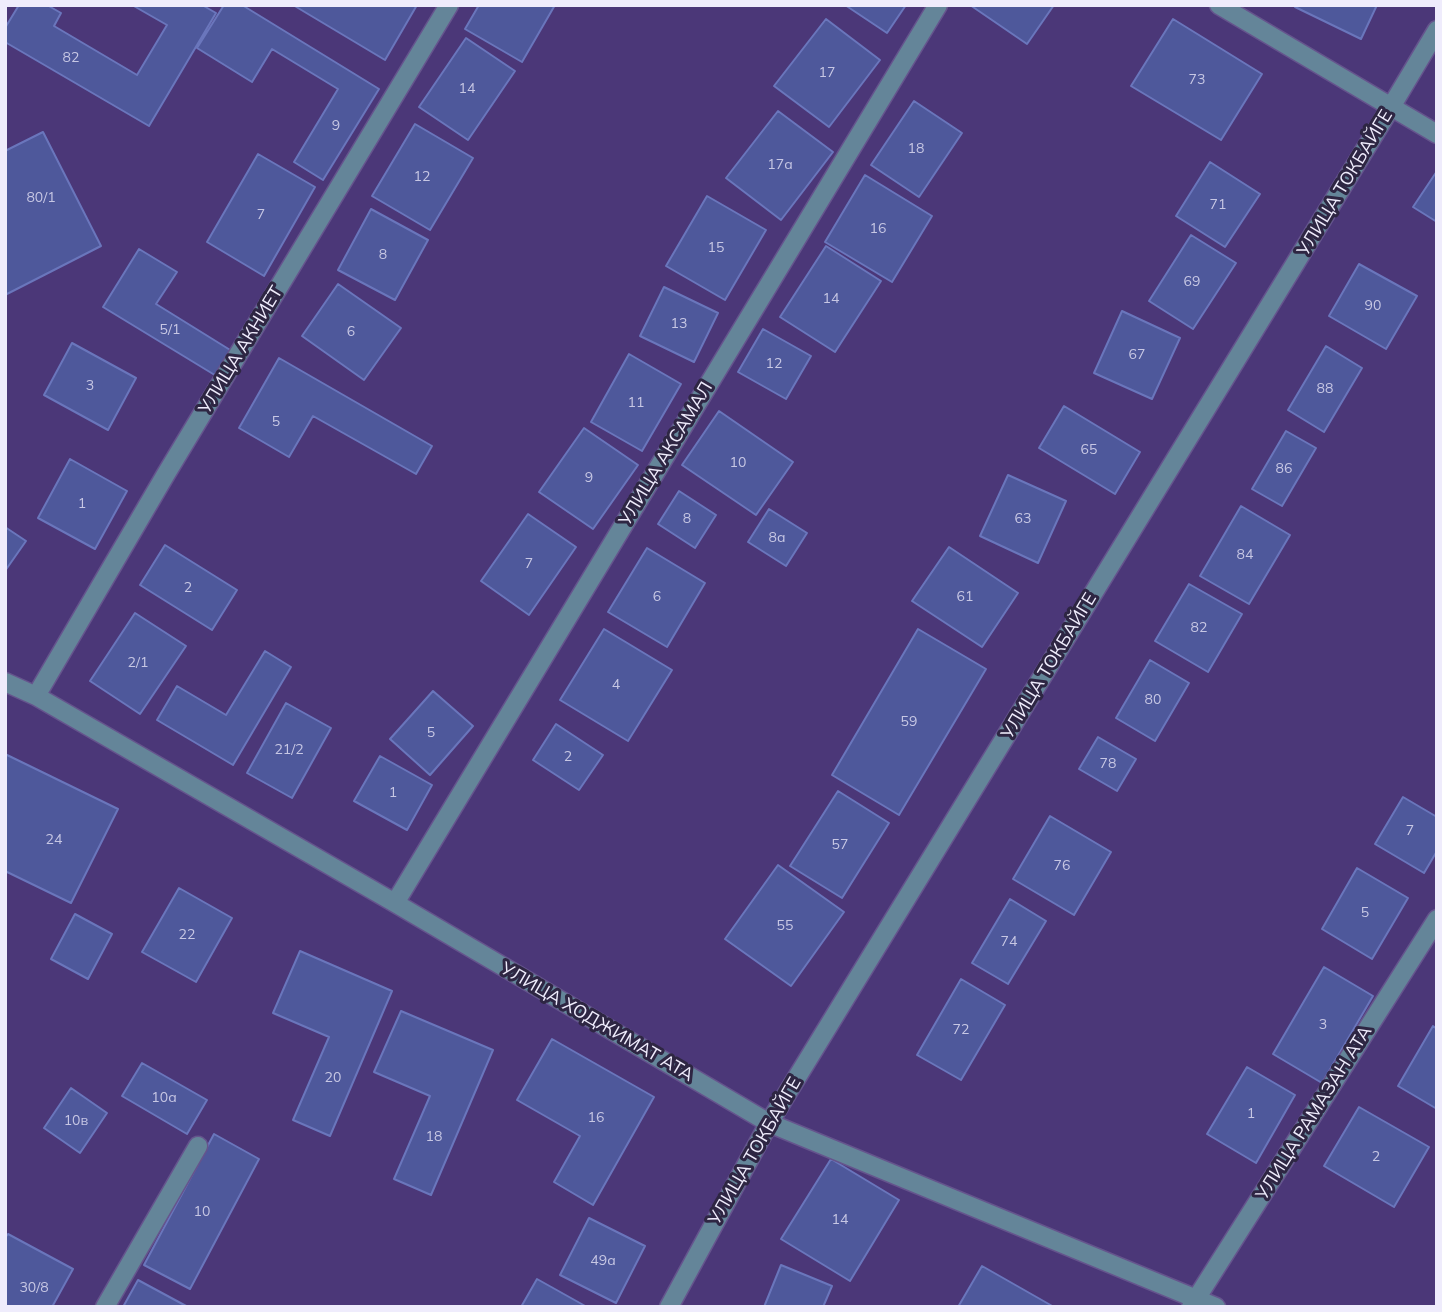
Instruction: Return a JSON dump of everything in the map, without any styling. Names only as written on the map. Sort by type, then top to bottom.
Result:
[{"type":"street","name":"УЛИЦА АКНИЕТ","points":[[36,696],[166,474],[449,5]]},
{"type":"street","name":"УЛИЦА АКСАМАЛ","points":[[395,904],[938,5]]},
{"type":"street","points":[[1219,5],[1437,134]]},
{"type":"street","name":"УЛИЦА ТОКБАЙГЕ","points":[[669,1307],[769,1123],[1437,30]]},
{"type":"street","name":"УЛИЦА ХОДЖИМАТ АТА","points":[[5,682],[36,696],[769,1123],[1194,1303],[1216,1307]]},
{"type":"street","name":"УЛИЦА РАМАЗАН АТА","points":[[1194,1303],[1437,919]]},
{"type":"street","points":[[105,1307],[198,1146]]},
{"type":"building","points":[[19,5],[47,5],[61,13],[54,26],[137,75],[167,25],[132,5],[202,5],[216,13],[149,126],[5,42],[5,28]]},
{"type":"building","points":[[224,5],[242,5],[379,89],[323,180],[294,162],[338,89],[272,49],[252,82],[197,48]]},
{"type":"building","points":[[293,5],[417,5],[385,60]]},
{"type":"building","points":[[479,5],[555,5],[522,62],[465,29]]},
{"type":"building","points":[[845,5],[906,5],[887,33]]},
{"type":"building","points":[[970,5],[1054,5],[1027,44]]},
{"type":"building","points":[[1377,5],[1361,39],[1295,7]]},
{"type":"building","points":[[826,19],[880,60],[829,127],[774,86]]},
{"type":"building","points":[[1173,19],[1262,74],[1221,140],[1131,86]]},
{"type":"building","points":[[466,38],[515,71],[468,140],[419,107]]},
{"type":"building","points":[[914,101],[962,133],[919,197],[871,165]]},
{"type":"building","points":[[778,111],[833,152],[781,220],[726,178]]},
{"type":"building","points":[[415,124],[473,158],[430,230],[372,196]]},
{"type":"building","points":[[43,132],[101,246],[5,295],[5,151]]},
{"type":"building","points":[[258,154],[315,187],[264,276],[207,242]]},
{"type":"building","points":[[1210,162],[1260,194],[1225,247],[1176,216]]},
{"type":"building","points":[[1437,171],[1437,222],[1413,207]]},
{"type":"building","points":[[865,175],[932,216],[892,282],[825,242]]},
{"type":"building","points":[[707,196],[766,230],[725,300],[666,266]]},
{"type":"building","points":[[371,209],[428,240],[395,300],[338,270]]},
{"type":"building","points":[[1191,235],[1236,263],[1193,329],[1149,301]]},
{"type":"building","points":[[826,246],[881,281],[835,352],[780,317]]},
{"type":"building","points":[[139,249],[177,272],[156,304],[235,353],[218,377],[103,307]]},
{"type":"building","points":[[1359,264],[1417,296],[1386,349],[1329,316]]},
{"type":"building","points":[[338,284],[401,328],[364,380],[302,336]]},
{"type":"building","points":[[664,287],[718,313],[694,362],[640,336]]},
{"type":"building","points":[[1122,311],[1180,338],[1152,399],[1094,373]]},
{"type":"building","points":[[763,329],[811,356],[786,399],[738,372]]},
{"type":"building","points":[[72,343],[136,378],[108,430],[44,395]]},
{"type":"building","points":[[1326,346],[1362,368],[1324,432],[1288,410]]},
{"type":"building","points":[[629,354],[681,384],[642,451],[591,422]]},
{"type":"building","points":[[279,358],[432,446],[416,474],[313,416],[289,457],[239,428]]},
{"type":"building","points":[[1064,406],[1140,452],[1115,494],[1039,448]]},
{"type":"building","points":[[719,411],[793,462],[756,515],[682,465]]},
{"type":"building","points":[[584,428],[638,465],[593,529],[539,492]]},
{"type":"building","points":[[1286,431],[1316,448],[1282,506],[1252,489]]},
{"type":"building","points":[[70,459],[127,491],[95,549],[38,518]]},
{"type":"building","points":[[1008,475],[1066,501],[1038,563],[980,536]]},
{"type":"building","points":[[679,491],[716,515],[695,548],[658,524]]},
{"type":"building","points":[[1241,506],[1290,535],[1249,604],[1200,576]]},
{"type":"building","points":[[769,509],[807,533],[786,566],[748,542]]},
{"type":"building","points":[[528,514],[576,547],[529,615],[481,581]]},
{"type":"building","points":[[5,527],[26,541],[5,571]]},
{"type":"building","points":[[165,545],[237,590],[212,630],[140,585]]},
{"type":"building","points":[[949,547],[1018,593],[982,647],[912,601]]},
{"type":"building","points":[[647,548],[705,583],[667,647],[608,612]]},
{"type":"building","points":[[1189,584],[1242,614],[1208,672],[1155,641]]},
{"type":"building","points":[[135,613],[186,646],[140,714],[90,681]]},
{"type":"building","points":[[604,629],[672,670],[628,741],[560,700]]},
{"type":"building","points":[[918,629],[986,669],[899,815],[832,775]]},
{"type":"building","points":[[265,651],[291,667],[233,765],[157,720],[177,686],[226,715]]},
{"type":"building","points":[[1150,660],[1189,683],[1155,741],[1116,718]]},
{"type":"building","points":[[433,691],[473,726],[430,775],[390,739]]},
{"type":"building","points":[[286,703],[331,728],[292,798],[247,773]]},
{"type":"building","points":[[556,724],[603,755],[579,790],[533,760]]},
{"type":"building","points":[[1098,737],[1136,759],[1117,791],[1079,769]]},
{"type":"building","points":[[5,754],[118,809],[71,903],[5,871]]},
{"type":"building","points":[[380,756],[432,785],[407,830],[354,801]]},
{"type":"building","points":[[838,791],[889,823],[842,898],[790,866]]},
{"type":"building","points":[[1403,797],[1437,817],[1437,851],[1424,873],[1375,844]]},
{"type":"building","points":[[1050,816],[1111,852],[1074,915],[1013,879]]},
{"type":"building","points":[[778,865],[844,912],[791,986],[725,939]]},
{"type":"building","points":[[1357,868],[1408,898],[1372,959],[1322,929]]},
{"type":"building","points":[[179,888],[232,918],[196,982],[142,952]]},
{"type":"building","points":[[1010,899],[1046,921],[1008,984],[972,963]]},
{"type":"building","points":[[75,914],[112,934],[88,979],[51,959]]},
{"type":"building","points":[[300,951],[392,991],[330,1136],[293,1120],[329,1037],[273,1013]]},
{"type":"building","points":[[1324,967],[1373,996],[1322,1083],[1273,1054]]},
{"type":"building","points":[[961,979],[1005,1005],[961,1080],[917,1055]]},
{"type":"building","points":[[401,1011],[493,1050],[431,1195],[394,1179],[430,1096],[374,1072]]},
{"type":"building","points":[[1433,1026],[1437,1029],[1437,1109],[1398,1086]]},
{"type":"building","points":[[552,1039],[654,1097],[593,1205],[554,1182],[580,1136],[517,1100]]},
{"type":"building","points":[[142,1063],[207,1100],[187,1134],[122,1096]]},
{"type":"building","points":[[1247,1067],[1295,1095],[1256,1163],[1207,1134]]},
{"type":"building","points":[[71,1088],[107,1113],[80,1153],[44,1128]]},
{"type":"building","points":[[1359,1107],[1429,1147],[1394,1207],[1324,1166]]},
{"type":"building","points":[[214,1134],[259,1159],[190,1289],[144,1265]]},
{"type":"building","points":[[831,1159],[899,1200],[850,1281],[781,1239]]},
{"type":"building","points":[[589,1218],[645,1246],[616,1303],[560,1275]]},
{"type":"building","points":[[8,1234],[73,1269],[52,1307],[5,1307],[5,1238]]},
{"type":"building","points":[[781,1265],[832,1286],[823,1307],[764,1307]]},
{"type":"building","points":[[982,1266],[1054,1307],[958,1307]]},
{"type":"building","points":[[537,1279],[587,1307],[521,1307]]},
{"type":"building","points":[[138,1280],[188,1307],[123,1307]]}]
